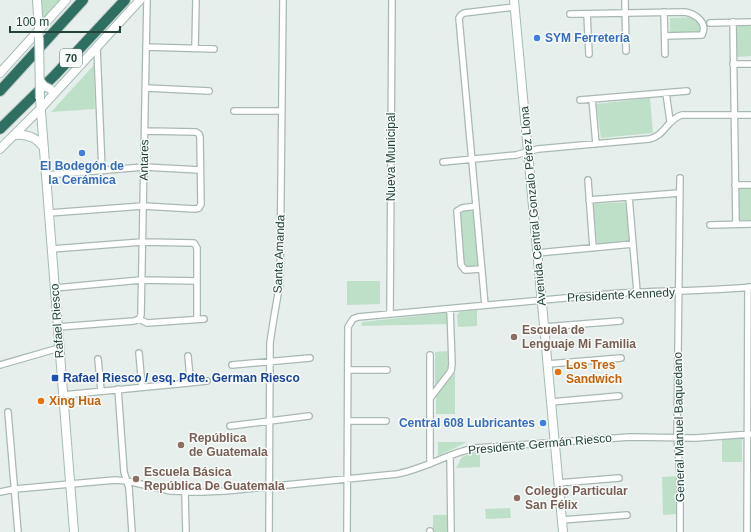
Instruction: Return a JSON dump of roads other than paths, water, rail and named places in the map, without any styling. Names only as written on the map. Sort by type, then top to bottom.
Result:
[{"type":"highway","name":"70","points":[[0,91],[83,0]]},
{"type":"highway","name":"70","points":[[0,129],[55,75],[125,0]]},
{"type":"main road","name":"Rafael Riesco","points":[[37,0],[40,110],[74,532]]},
{"type":"main road","points":[[0,73],[39,34],[66,0]]},
{"type":"main road","points":[[0,149],[40,110],[54,89],[97,48],[140,0]]},
{"type":"main road","name":"Avenida Central Gonzalo Pérez Llona","points":[[514,4],[563,532]]},
{"type":"main road","points":[[40,81],[44,86],[54,89]]},
{"type":"main road","points":[[16,135],[33,137],[44,148]]},
{"type":"street","name":"Antares","points":[[139,319],[141,315],[147,0]]},
{"type":"street","points":[[195,49],[196,0]]},
{"type":"street","name":"Santa Amanda","points":[[269,532],[271,334],[280,282],[283,0]]},
{"type":"street","name":"Nueva Municipal","points":[[390,314],[392,0]]},
{"type":"street","points":[[625,0],[626,51]]},
{"type":"street","points":[[485,305],[460,16],[464,12],[514,4]]},
{"type":"street","points":[[664,12],[665,54]]},
{"type":"street","points":[[570,14],[664,12],[690,13],[704,24],[703,34],[701,36],[665,36]]},
{"type":"street","points":[[587,14],[589,54]]},
{"type":"street","points":[[710,22],[751,22]]},
{"type":"street","points":[[733,22],[736,224]]},
{"type":"street","points":[[146,47],[214,49]]},
{"type":"street","points":[[97,48],[102,171]]},
{"type":"street","points":[[733,64],[751,64]]},
{"type":"street","points":[[146,88],[209,91]]},
{"type":"street","points":[[580,100],[687,91]]},
{"type":"street","points":[[666,93],[670,121]]},
{"type":"street","points":[[592,99],[596,144]]},
{"type":"street","points":[[234,111],[282,111]]},
{"type":"street","points":[[443,162],[516,155],[538,149],[653,138],[663,132],[670,121],[682,114],[751,114]]},
{"type":"street","points":[[49,213],[143,206],[199,208],[201,204],[199,134],[196,132],[145,131]]},
{"type":"street","points":[[46,175],[144,167],[200,170]]},
{"type":"street","name":"General Manuel Baquedano","points":[[680,178],[677,437],[680,475],[680,532]]},
{"type":"street","points":[[588,180],[593,248]]},
{"type":"street","points":[[735,185],[751,185]]},
{"type":"street","points":[[589,200],[679,193]]},
{"type":"street","points":[[628,197],[638,292]]},
{"type":"street","points":[[476,206],[462,208],[458,211],[461,258],[462,267],[466,270],[482,269]]},
{"type":"street","points":[[710,225],[751,224]]},
{"type":"street","points":[[52,249],[142,242],[192,242],[196,244],[197,248],[197,320]]},
{"type":"street","points":[[537,253],[633,244]]},
{"type":"street","points":[[55,288],[141,280],[197,281]]},
{"type":"street","points":[[747,532],[750,287]]},
{"type":"street","name":"Presidente Kennedy","points":[[348,370],[348,327],[350,322],[358,317],[638,292],[706,291],[750,287]]},
{"type":"street","points":[[430,397],[451,371],[450,309]]},
{"type":"street","points":[[58,327],[134,321],[139,319],[147,323],[204,319]]},
{"type":"street","points":[[544,327],[620,321]]},
{"type":"street","points":[[0,365],[59,348]]},
{"type":"street","points":[[139,353],[142,387]]},
{"type":"street","points":[[430,355],[430,464]]},
{"type":"street","points":[[188,356],[190,378],[188,383]]},
{"type":"street","points":[[232,365],[310,358]]},
{"type":"street","points":[[548,364],[622,358]]},
{"type":"street","points":[[98,359],[100,391]]},
{"type":"street","points":[[347,532],[348,370],[387,370]]},
{"type":"street","points":[[63,395],[207,381]]},
{"type":"street","points":[[118,389],[124,472],[129,488],[132,532]]},
{"type":"street","points":[[551,402],[619,396]]},
{"type":"street","points":[[8,412],[18,532]]},
{"type":"street","points":[[230,426],[309,416]]},
{"type":"street","points":[[348,421],[386,421]]},
{"type":"street","name":"Presidente Germán Riesco","points":[[0,492],[15,489],[115,480],[127,481],[171,491],[213,492],[347,480],[405,473],[475,448],[630,437],[696,438],[749,434]]},
{"type":"street","points":[[450,456],[451,532]]},
{"type":"street","points":[[558,483],[619,478]]},
{"type":"street","points":[[185,492],[186,532]]},
{"type":"street","points":[[562,520],[627,516]]},
{"type":"place","name":"SYM Ferretería","points":[[537,38]]},
{"type":"place","name":"El Bodegón de la Cerámica","points":[[82,153]]},
{"type":"place","name":"Escuela de Lenguaje Mi Familia","points":[[514,337]]},
{"type":"place","name":"Los Tres Sandwich","points":[[558,372]]},
{"type":"place","name":"Rafael Riesco / esq. Pdte. German Riesco","points":[[55,378]]},
{"type":"place","name":"Xing Hua","points":[[41,401]]},
{"type":"place","name":"Central 608 Lubricantes","points":[[543,423]]},
{"type":"place","name":"República de Guatemala","points":[[181,445]]},
{"type":"place","name":"Escuela Básica República De Guatemala","points":[[136,479]]},
{"type":"place","name":"Colegio Particular San Félix","points":[[517,498]]}]
